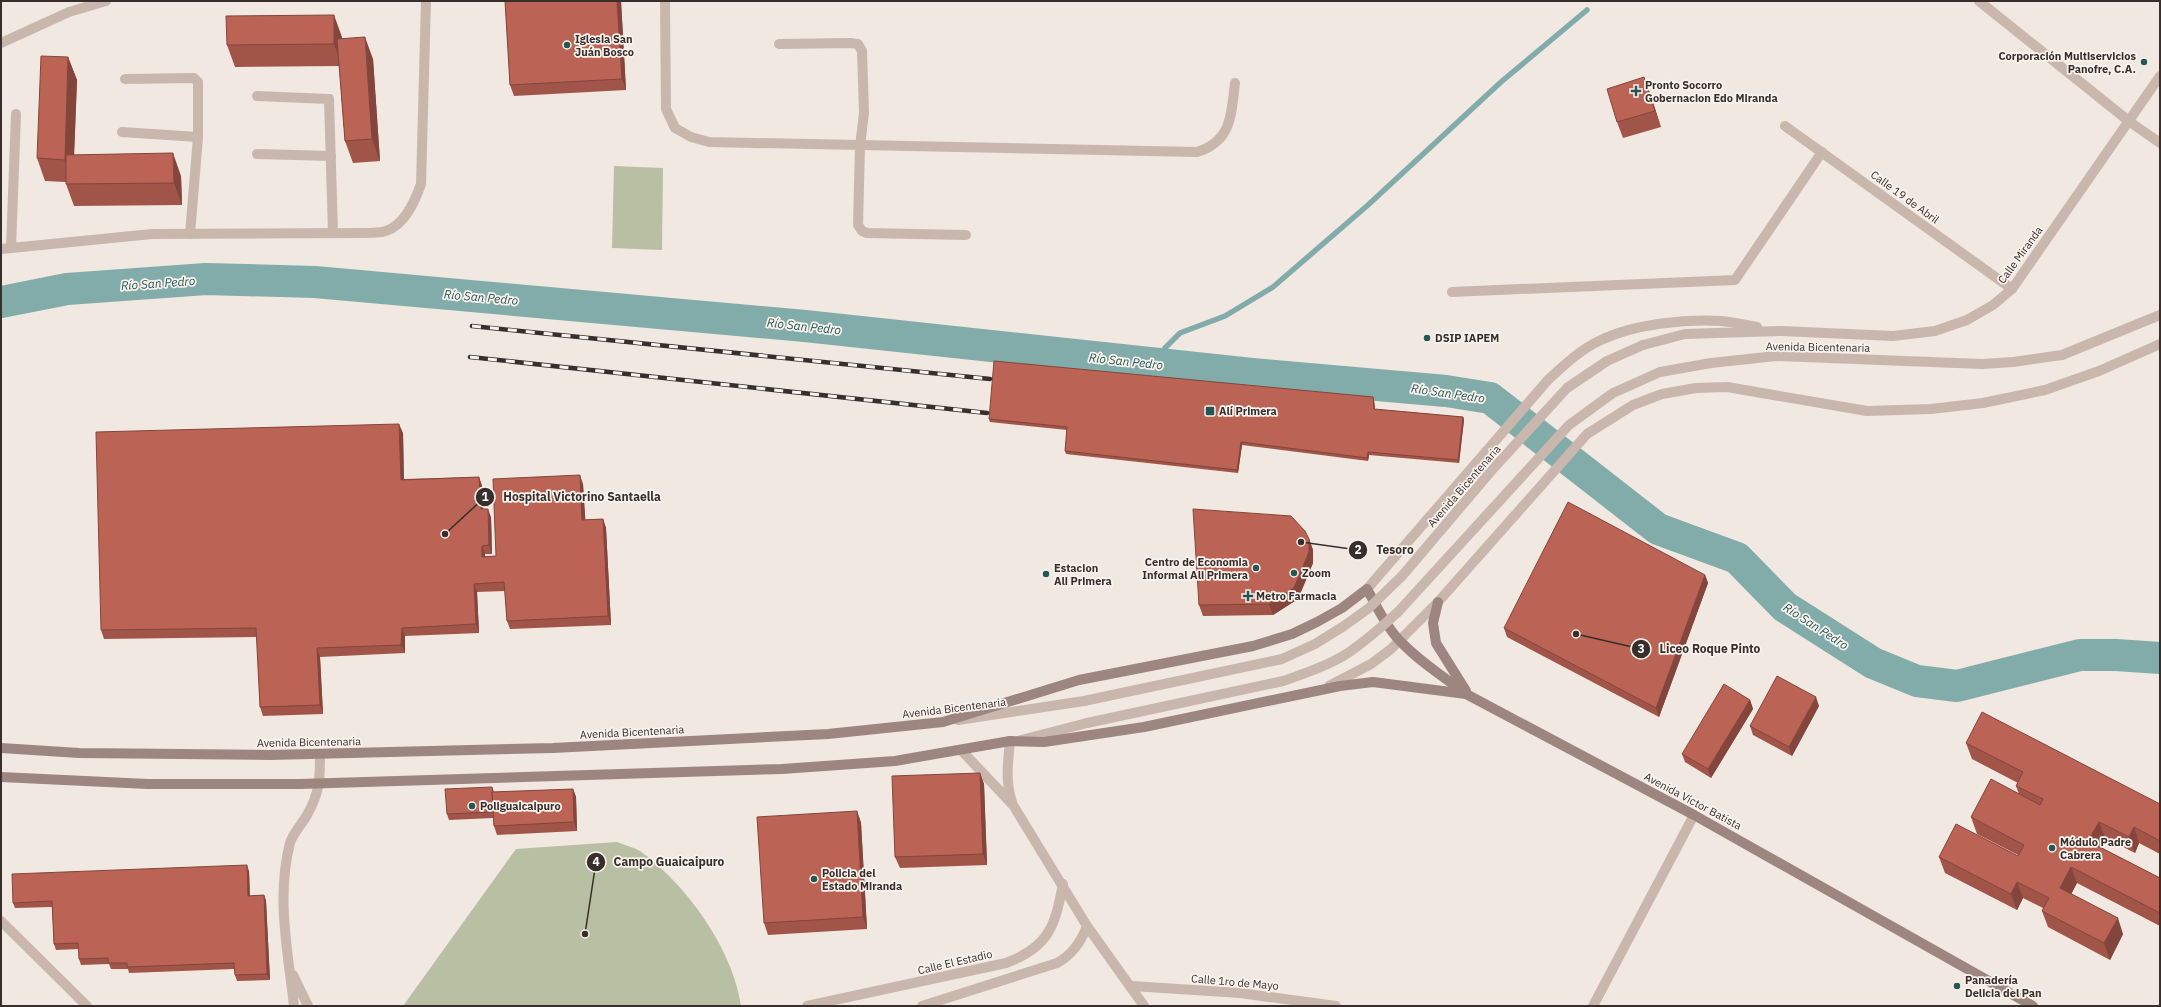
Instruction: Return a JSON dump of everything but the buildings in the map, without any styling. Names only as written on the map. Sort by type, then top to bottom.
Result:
[{"type":"main road","name":"Avenida Víctor Batista","points":[[1367,589],[1380,613],[1400,640],[1436,672],[1468,695],[1694,815],[2032,1006]]},
{"type":"main road","points":[[943,722],[1079,680],[1259,644],[1292,634],[1342,608],[1367,589]]},
{"type":"main road","points":[[1438,602],[1433,623],[1436,643],[1468,695]]},
{"type":"main road","points":[[1014,741],[1044,742],[1144,727],[1322,690],[1373,682],[1468,695]]},
{"type":"main road","name":"Avenida Bicentenaria","points":[[1,748],[79,753],[270,755],[553,748],[828,734],[943,722]]},
{"type":"main road","name":"Avenida Bicentenaria","points":[[1,776],[148,784],[320,784],[782,769],[895,761],[1014,741]]},
{"type":"street","points":[[1,43],[69,12],[106,1]]},
{"type":"street","points":[[16,114],[6,249],[152,234],[333,233],[387,231],[404,218],[414,205],[421,184],[426,1]]},
{"type":"street","points":[[665,1],[666,109],[675,128],[691,137],[709,142],[1197,152],[1210,148],[1222,138],[1230,120],[1235,83]]},
{"type":"street","points":[[1979,1],[2130,122],[2160,143]]},
{"type":"street","points":[[779,44],[858,44],[862,51],[864,113],[860,146],[858,225],[862,231],[867,233],[966,235]]},
{"type":"street","name":"Calle Miranda","points":[[1781,331],[1893,336],[1935,331],[1967,320],[1994,305],[2012,289],[2130,122],[2160,76]]},
{"type":"street","points":[[125,79],[194,78],[198,82],[198,137],[190,234]]},
{"type":"street","points":[[257,96],[330,99],[333,233]]},
{"type":"street","name":"Calle 19 de Abril","points":[[1785,126],[2012,289]]},
{"type":"street","points":[[122,132],[198,137]]},
{"type":"street","points":[[1452,292],[1735,280],[1822,152]]},
{"type":"street","points":[[257,154],[331,156]]},
{"type":"street","name":"Avenida Bicentenaria","points":[[1014,741],[1087,723],[1283,681],[1313,670],[1343,656],[1373,635],[1398,612],[1569,424],[1613,393],[1660,372],[1711,363],[1776,356],[1982,364],[2013,362],[2062,355],[2160,315]]},
{"type":"street","points":[[1367,589],[1548,380],[1570,359],[1601,340],[1634,329],[1675,322],[1721,321],[1781,331]]},
{"type":"street","name":"Avenida Bicentenaria","points":[[943,722],[1084,701],[1282,659],[1315,644],[1369,608],[1402,576],[1492,470],[1567,388],[1606,361],[1643,345],[1685,334],[1781,331]]},
{"type":"street","points":[[1322,690],[1371,664],[1400,640],[1438,602],[1587,434],[1632,404],[1662,394],[1696,388],[1727,387],[1868,410],[1939,408],[1983,403],[2045,390],[2099,372],[2160,344]]},
{"type":"street","points":[[1013,806],[1008,788],[1006,772],[1014,741]]},
{"type":"street","points":[[961,750],[1013,806],[1063,884],[1087,926],[1132,986],[1144,1006]]},
{"type":"street","points":[[294,1006],[283,923],[284,876],[290,842],[308,813],[320,784],[320,754]]},
{"type":"street","points":[[1593,1006],[1694,815]]},
{"type":"street","name":"Calle El Estadio","points":[[808,1006],[999,965],[1024,956],[1034,950],[1045,938],[1058,914],[1063,884]]},
{"type":"street","points":[[1,921],[87,1006]]},
{"type":"street","points":[[922,1006],[1056,963],[1064,959],[1077,946],[1087,926]]},
{"type":"street","points":[[290,969],[308,1006]]},
{"type":"street","name":"Calle 1ro de Mayo","points":[[1132,986],[1240,992],[1336,1006]]},
{"type":"green space","points":[[614,166],[663,168],[662,250],[612,248]]},
{"type":"green space","points":[[617,842],[640,851],[674,881],[690,900],[718,941],[736,984],[741,1006],[403,1006],[516,849]]},
{"type":"waterway","points":[[1156,364],[1165,348],[1180,333],[1225,316],[1273,287],[1368,205],[1501,82],[1587,10]]},
{"type":"waterway","name":"Río San Pedro","points":[[1,302],[67,289],[206,279],[315,282],[805,326],[1252,374],[1446,391],[1490,398],[1658,529],[1737,558],[1785,607],[1873,663],[1917,681],[1957,686],[2080,655],[2116,655],[2160,658]]},
{"type":"railway","points":[[472,326],[990,379]]},
{"type":"railway","points":[[470,357],[987,413]]},
{"type":"place","name":"Iglesia San Juán Bosco","points":[[567,45]]},
{"type":"place","name":"Corporación Multiservicios Panofre, C.A.","points":[[2144,62]]},
{"type":"place","name":"Pronto Socorro Gobernacion Edo Miranda","points":[[1636,91]]},
{"type":"place","name":"DSIP IAPEM","points":[[1427,338]]},
{"type":"place","name":"Alí Primera","points":[[1210,411]]},
{"type":"place","name":"Hospital Victorino Santaella","points":[[445,534]]},
{"type":"place","name":"Tesoro","points":[[1301,542]]},
{"type":"place","name":"Centro de Economia Informal Ali Primera","points":[[1256,568]]},
{"type":"place","name":"Zoom","points":[[1294,573]]},
{"type":"place","name":"Estacion Ali Primera","points":[[1046,574]]},
{"type":"place","name":"Metro Farmacia","points":[[1248,596]]},
{"type":"place","name":"Liceo Roque Pinto","points":[[1576,634]]},
{"type":"place","name":"Poliguaicaipuro","points":[[472,806]]},
{"type":"place","name":"Módulo Padre Cabrera","points":[[2052,848]]},
{"type":"place","name":"Policia del Estado Miranda","points":[[814,879]]},
{"type":"place","name":"Campo Guaicaipuro","points":[[585,934]]},
{"type":"place","name":"Panadería Delicia del Pan","points":[[1957,986]]}]
